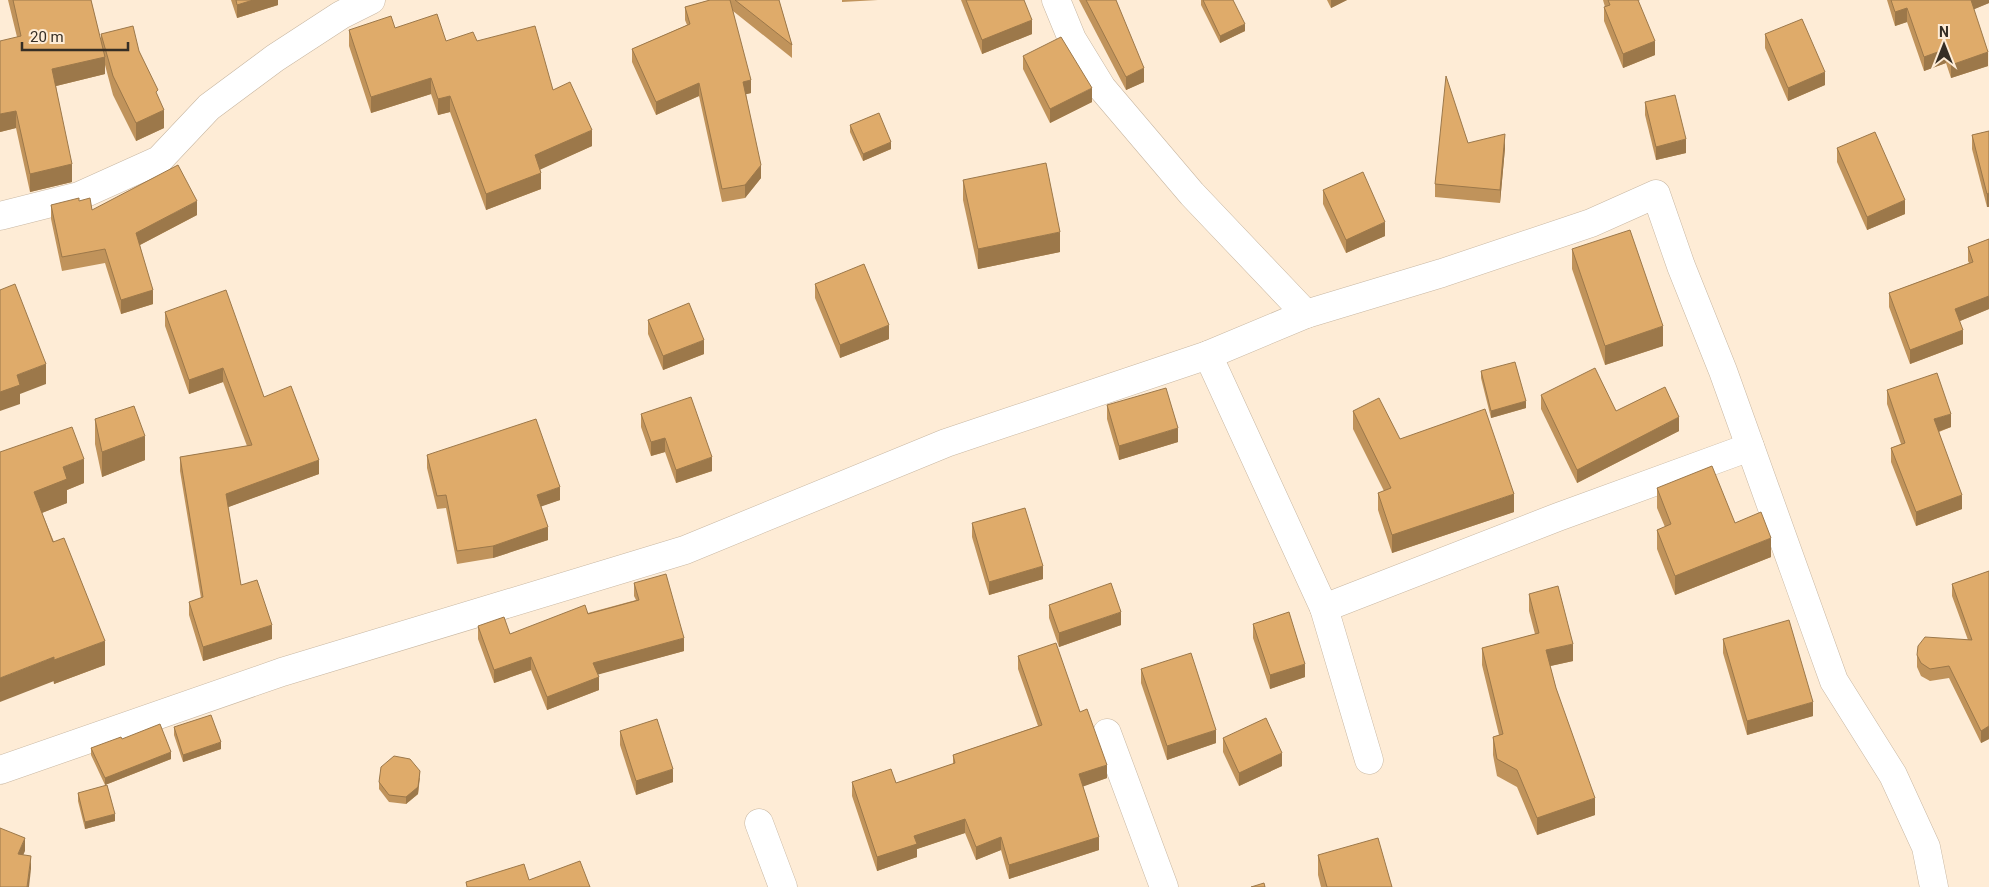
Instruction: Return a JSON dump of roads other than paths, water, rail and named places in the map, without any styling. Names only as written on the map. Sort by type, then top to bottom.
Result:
[{"type":"street","points":[[0,216],[79,196],[159,160],[209,107],[275,58],[324,26],[371,0]]},
{"type":"street","points":[[1056,0],[1072,39],[1102,88],[1192,194],[1306,314]]},
{"type":"street","points":[[0,770],[282,672],[685,550],[946,443],[1208,355],[1306,314],[1442,274],[1591,223],[1656,194],[1834,681],[1893,775],[1926,847],[1934,887]]},
{"type":"street","points":[[1208,355],[1324,608],[1369,760]]},
{"type":"street","points":[[1324,608],[1558,517],[1750,447]]},
{"type":"street","points":[[1107,733],[1164,887]]},
{"type":"street","points":[[759,823],[782,887]]}]
